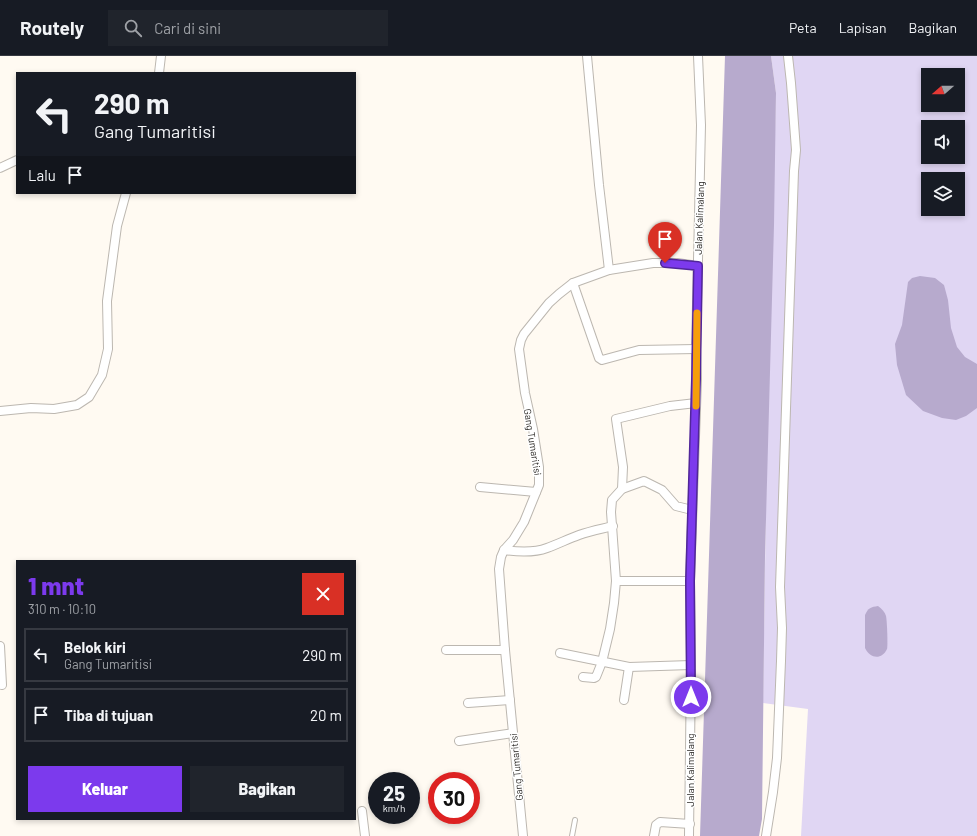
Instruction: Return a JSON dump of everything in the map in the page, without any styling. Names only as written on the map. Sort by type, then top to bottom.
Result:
[{"type":"street","points":[[159,72],[161,56]]},
{"type":"street","points":[[586,56],[609,270]]},
{"type":"street","name":"Jalan Kalimalang","points":[[689,836],[691,665],[690,581],[696,403],[701,125],[698,56]]},
{"type":"street","points":[[766,836],[773,792],[777,743],[782,628],[780,587],[782,518],[794,171],[796,150],[788,56]]},
{"type":"street","points":[[0,168],[16,160]]},
{"type":"street","points":[[0,411],[31,408],[54,409],[77,405],[89,397],[102,376],[108,350],[107,301],[118,226],[126,194]]},
{"type":"street","name":"Gang Tumaritisi","points":[[523,836],[505,650],[499,569],[504,550],[513,540],[524,522],[539,485],[539,467],[525,393],[520,360],[520,344],[529,326],[549,303],[573,283],[609,270],[653,263],[698,266]]},
{"type":"street","points":[[573,283],[599,358],[602,360],[639,350],[696,349]]},
{"type":"street","points":[[622,489],[623,467],[616,420],[670,406],[696,403]]},
{"type":"street","points":[[583,677],[594,678],[602,662],[610,629],[616,581],[611,512],[612,500],[622,489],[644,481],[662,490],[677,507],[692,510]]},
{"type":"street","points":[[480,487],[536,492]]},
{"type":"street","points":[[504,550],[519,552],[541,550],[567,539],[612,526]]},
{"type":"street","points":[[616,581],[690,581]]},
{"type":"street","points":[[0,646],[2,685]]},
{"type":"street","points":[[446,650],[505,650]]},
{"type":"street","points":[[560,653],[629,667],[691,665]]},
{"type":"street","points":[[624,700],[629,667]]},
{"type":"street","points":[[468,703],[510,700]]},
{"type":"street","points":[[459,742],[513,733]]},
{"type":"street","points":[[362,811],[365,836]]},
{"type":"street","points":[[654,836],[656,825],[660,822],[690,824]]},
{"type":"lane","points":[[572,836],[575,820]]},
{"type":"shaded area","points":[[725,56],[771,56],[776,93],[765,556],[762,819],[759,836],[700,836]]},
{"type":"shaded area","points":[[771,56],[977,56],[977,836],[801,836],[808,709],[763,703],[767,433],[776,93]]},
{"type":"shaded area","points":[[920,276],[935,278],[944,285],[948,300],[951,328],[957,347],[965,357],[977,364],[977,408],[966,416],[956,420],[942,418],[923,411],[906,395],[897,365],[895,344],[902,325],[908,282],[912,278]]},
{"type":"shaded area","points":[[878,606],[886,616],[887,649],[885,653],[876,657],[867,652],[865,648],[865,615],[870,608]]},
{"type":"slow traffic","points":[[696,406],[697,313]]},
{"type":"route","points":[[665,263],[698,266],[690,581],[691,697]]}]
